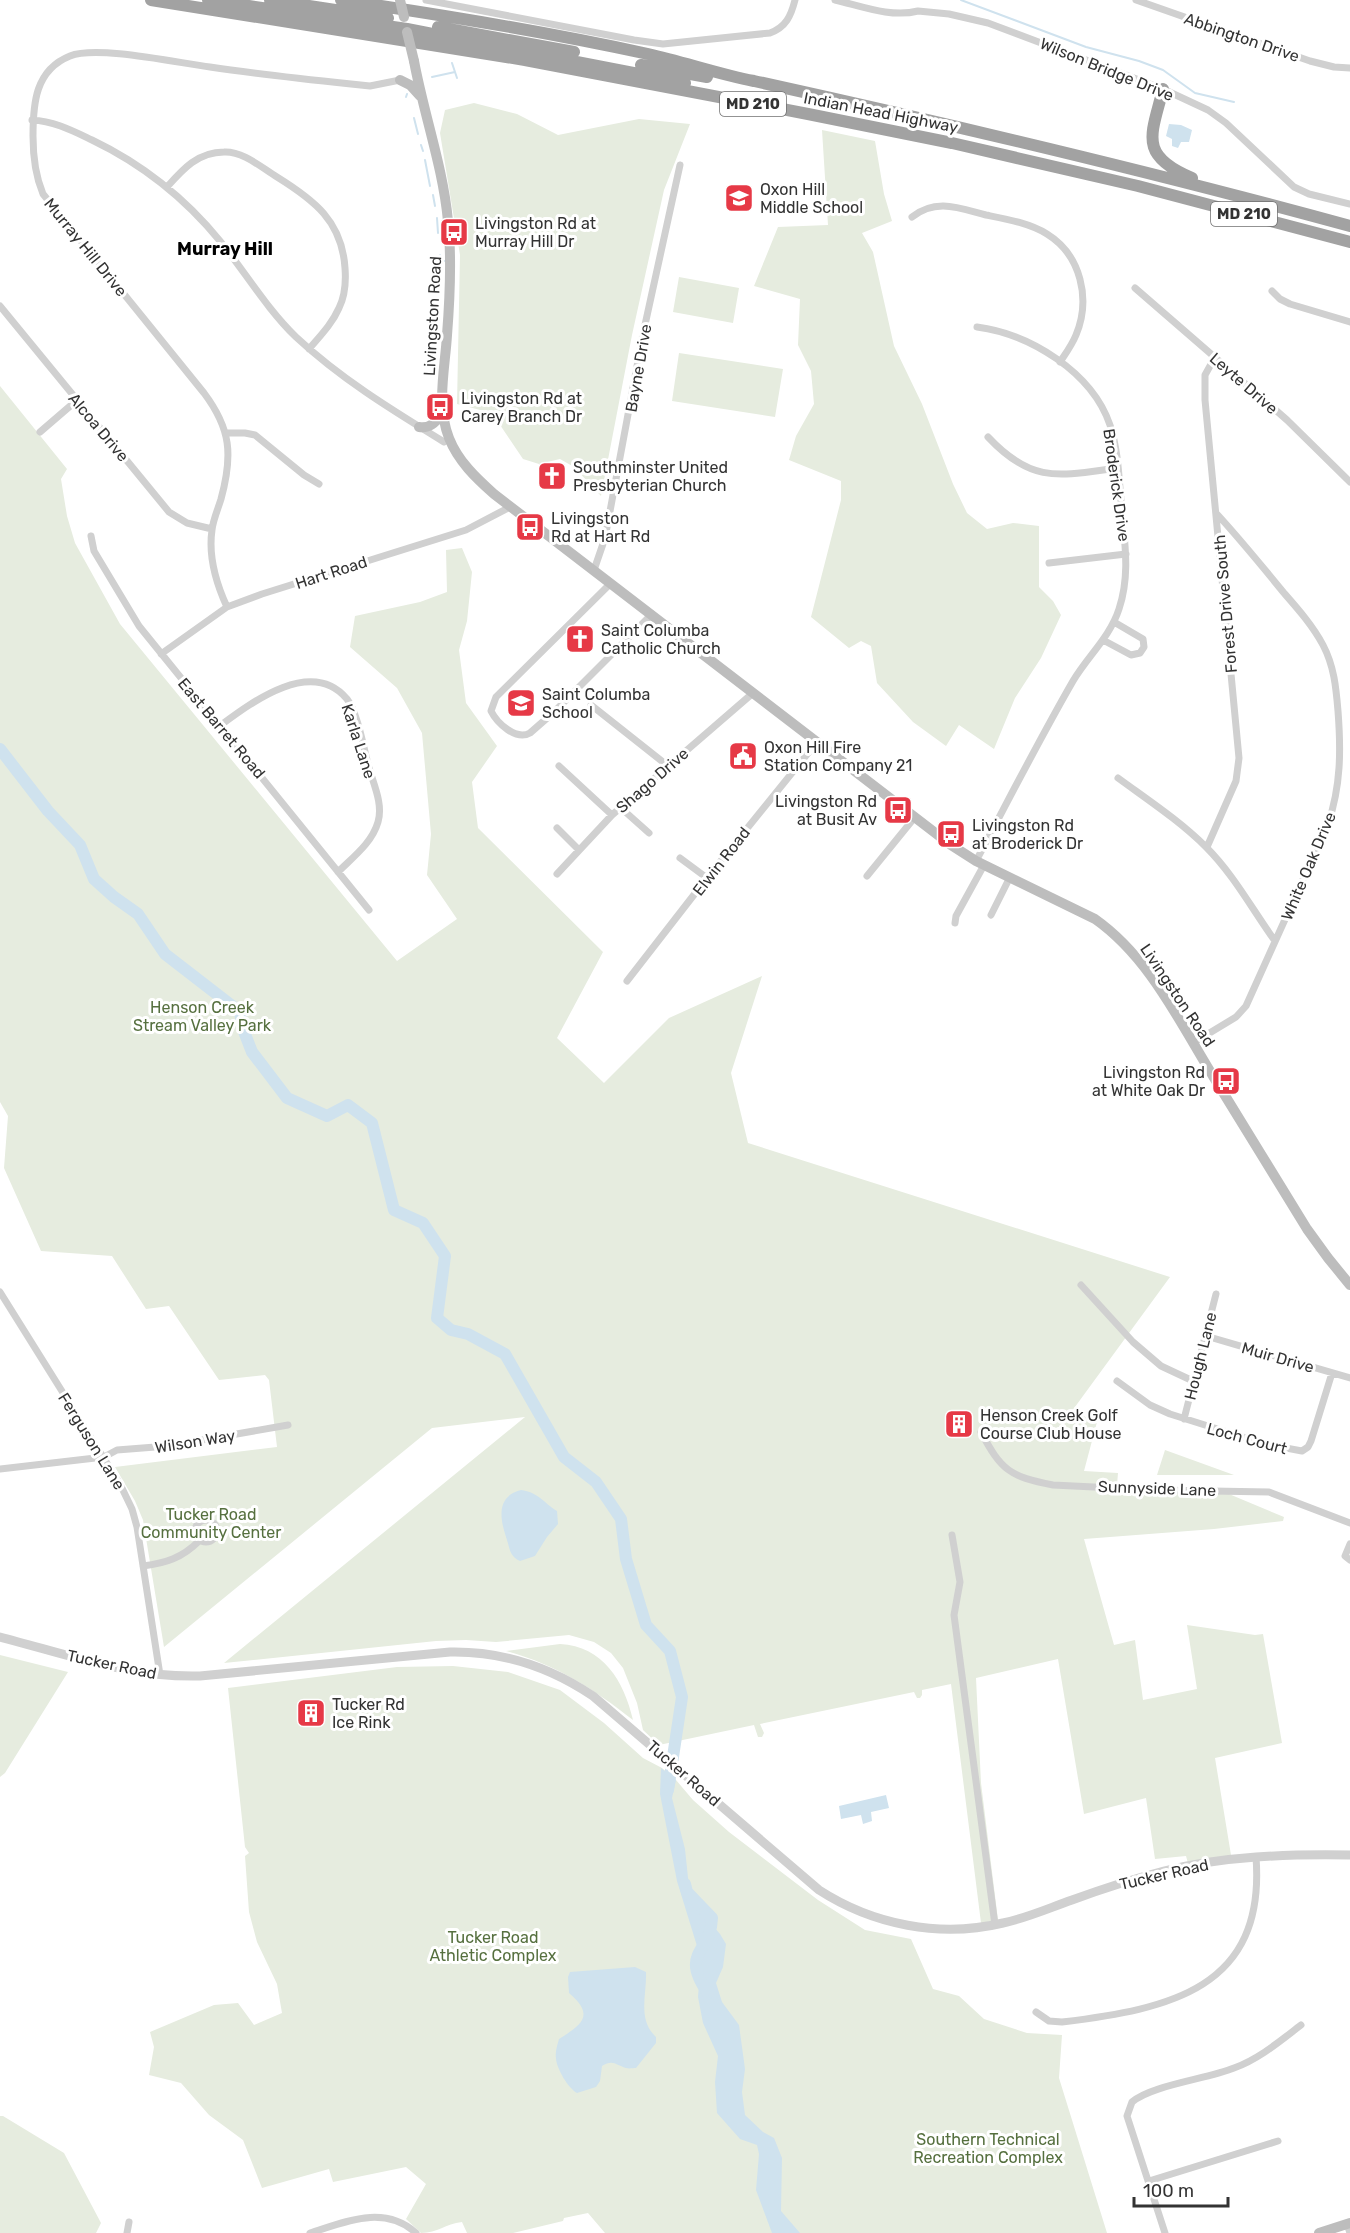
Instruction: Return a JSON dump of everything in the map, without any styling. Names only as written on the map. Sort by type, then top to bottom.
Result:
[{"type":"highway","name":"Indian Head Highway","points":[[152,0],[525,60],[952,143],[1138,186],[1350,242]]},
{"type":"highway","points":[[208,0],[406,25],[704,87],[808,114]]},
{"type":"highway","points":[[270,0],[707,77],[750,81]]},
{"type":"highway","name":"Indian Head Highway","points":[[341,0],[531,31],[649,54],[750,81],[982,133],[1226,192],[1350,226]]},
{"type":"highway","points":[[1163,88],[1152,130],[1152,141],[1158,154],[1167,164],[1183,174],[1226,192]]},
{"type":"main road","name":"Livingston Road","points":[[400,0],[445,195],[450,246],[450,293],[442,413],[449,440],[473,475],[510,507],[915,817],[980,863],[1095,919],[1111,932],[1144,967],[1307,1229],[1348,1278]]},
{"type":"main road","points":[[414,61],[409,72],[400,80],[410,84],[422,99]]},
{"type":"main road","points":[[419,427],[425,428],[434,424],[442,413]]},
{"type":"main road","points":[[1318,2233],[1349,2227]]},
{"type":"street","points":[[426,0],[663,44],[770,33],[782,27],[787,21],[795,0]]},
{"type":"street","name":"Wilson Bridge Drive","points":[[835,0],[884,12],[918,11],[978,20],[1163,88],[1220,117],[1299,190],[1350,204]]},
{"type":"street","name":"Abbington Drive","points":[[1136,0],[1145,1],[1310,61],[1350,68]]},
{"type":"street","name":"Murray Hill Drive","points":[[227,607],[213,567],[212,529],[226,472],[227,433],[216,409],[204,393],[47,201],[39,186],[34,168],[35,94],[44,76],[64,59],[85,52],[134,56],[370,86],[400,80]]},
{"type":"street","points":[[33,120],[44,120],[61,126],[105,146],[168,187],[218,239],[294,334],[309,349],[340,375],[419,427],[444,442],[449,440]]},
{"type":"street","points":[[168,187],[189,163],[205,155],[227,152],[251,161],[285,182],[326,215],[341,241],[346,280],[339,308],[324,332],[309,349]]},
{"type":"street","name":"Bayne Drive","points":[[594,570],[604,538],[643,334],[680,165]]},
{"type":"street","points":[[912,217],[931,206],[958,208],[1029,226],[1047,234],[1058,243],[1069,254],[1079,273],[1083,306],[1077,333],[1060,362]]},
{"type":"street","name":"Leyte Drive","points":[[1135,288],[1287,420],[1350,482]]},
{"type":"street","points":[[1272,291],[1280,299],[1290,304],[1350,322]]},
{"type":"street","name":"Alcoa Drive","points":[[0,306],[169,512],[187,523],[212,529]]},
{"type":"street","name":"Broderick Drive","points":[[954,923],[980,863],[1069,689],[1082,666],[1114,622],[1126,585],[1126,554],[1117,468],[1113,439],[1106,417],[1087,387],[1060,362],[1024,340],[977,327]]},
{"type":"street","name":"Forest Drive South","points":[[1207,847],[1236,781],[1239,758],[1204,386],[1207,370],[1215,357]]},
{"type":"street","points":[[40,432],[76,400]]},
{"type":"street","points":[[227,433],[245,432],[255,435],[291,465],[319,484]]},
{"type":"street","points":[[988,437],[1017,463],[1038,472],[1060,475],[1117,468]]},
{"type":"street","name":"Hart Road","points":[[161,654],[227,607],[466,530],[510,507]]},
{"type":"street","name":"White Oak Drive","points":[[1193,1043],[1244,1010],[1318,848],[1335,804],[1341,768],[1341,740],[1330,660],[1316,633],[1216,513]]},
{"type":"street","name":"East Barret Road","points":[[91,536],[98,557],[132,615],[161,654],[369,910]]},
{"type":"street","points":[[1049,563],[1126,554]]},
{"type":"street","points":[[611,583],[496,697],[491,711],[502,726],[526,736],[554,712],[652,614]]},
{"type":"street","points":[[1103,640],[1128,654],[1136,655],[1144,647],[1143,639],[1114,622]]},
{"type":"street","name":"Karla Lane","points":[[221,725],[263,696],[297,682],[312,682],[328,687],[347,700],[352,708],[363,745],[380,815],[371,838],[338,872]]},
{"type":"street","name":"Shago Drive","points":[[557,873],[612,815],[753,693]]},
{"type":"street","points":[[591,705],[668,766]]},
{"type":"street","name":"Elwin Road","points":[[627,981],[817,742]]},
{"type":"street","points":[[559,766],[612,815]]},
{"type":"street","points":[[1118,778],[1207,847],[1242,889],[1254,911],[1275,940]]},
{"type":"street","points":[[621,808],[650,833]]},
{"type":"street","points":[[867,876],[915,817]]},
{"type":"street","points":[[557,828],[579,850]]},
{"type":"street","points":[[680,858],[707,878]]},
{"type":"street","points":[[991,915],[1010,877]]},
{"type":"street","points":[[1081,1285],[1133,1342],[1161,1366],[1193,1381]]},
{"type":"street","name":"Ferguson Lane","points":[[0,1292],[104,1458],[132,1509],[160,1675]]},
{"type":"street","name":"Hough Lane","points":[[1184,1419],[1216,1294]]},
{"type":"street","name":"Muir Drive","points":[[1206,1336],[1350,1378]]},
{"type":"street","name":"Loch Court","points":[[1116,1381],[1155,1408],[1265,1444],[1298,1452],[1305,1450],[1311,1441],[1332,1372]]},
{"type":"street","name":"Wilson Way","points":[[0,1469],[104,1458],[117,1450],[168,1446],[288,1425]]},
{"type":"street","name":"Sunnyside Lane","points":[[981,1432],[999,1463],[1011,1472],[1040,1482],[1053,1485],[1155,1490],[1261,1491],[1282,1496],[1350,1523]]},
{"type":"street","points":[[952,1535],[960,1582],[955,1606],[955,1629],[995,1925]]},
{"type":"street","points":[[143,1566],[173,1560],[186,1553],[199,1541]]},
{"type":"street","points":[[1350,1544],[1345,1556],[1350,1560]]},
{"type":"street","name":"Tucker Road","points":[[0,1637],[110,1666],[160,1675],[200,1676],[435,1653],[484,1654],[517,1660],[568,1680],[612,1710],[807,1881],[851,1908],[882,1920],[918,1927],[963,1929],[995,1925],[1119,1883],[1166,1870],[1256,1857],[1350,1855]]},
{"type":"street","points":[[1036,2012],[1049,2021],[1062,2022],[1141,2009],[1182,1996],[1211,1980],[1234,1958],[1247,1933],[1258,1885],[1256,1857]]},
{"type":"street","points":[[1165,2233],[1127,2116],[1132,2102],[1149,2093],[1239,2066],[1262,2054],[1301,2025]]},
{"type":"street","points":[[1149,2181],[1278,2141]]},
{"type":"street","points":[[310,2233],[375,2216],[399,2222],[416,2233]]},
{"type":"street","points":[[127,2233],[129,2222]]},
{"type":"green space","points":[[474,103],[517,114],[558,135],[639,119],[690,124],[664,190],[632,335],[601,496],[574,467],[560,459],[539,464],[523,459],[492,413],[457,404],[460,255],[440,133],[445,110]]},
{"type":"green space","points":[[822,130],[875,141],[884,194],[892,221],[862,233],[873,252],[894,346],[922,404],[953,484],[967,513],[987,529],[1013,523],[1039,526],[1039,587],[1053,601],[1061,615],[1041,658],[1015,698],[994,749],[959,725],[946,746],[913,722],[877,683],[871,646],[861,641],[849,648],[811,617],[841,500],[841,481],[789,460],[796,436],[814,404],[811,371],[798,345],[800,299],[754,286],[778,227],[828,225]]},
{"type":"green space","points":[[679,277],[739,288],[733,323],[673,312]]},
{"type":"green space","points":[[679,353],[783,369],[775,417],[672,401]]},
{"type":"green space","points":[[0,386],[67,469],[61,479],[67,516],[75,543],[120,624],[397,961],[457,919],[427,875],[431,834],[422,733],[397,688],[350,647],[355,616],[420,602],[447,592],[446,550],[462,548],[472,572],[467,621],[459,650],[466,703],[497,746],[472,782],[478,828],[603,952],[557,1038],[604,1083],[669,1018],[762,976],[731,1073],[748,1143],[1170,1277],[1072,1411],[1097,1422],[1084,1471],[1118,1473],[1117,1485],[1217,1489],[1284,1517],[1283,1521],[1084,1539],[1114,1645],[1135,1640],[1143,1700],[1197,1689],[1187,1625],[1255,1635],[1263,1634],[1282,1743],[1215,1758],[1232,1861],[1189,1867],[1186,1856],[1155,1859],[1146,1798],[1084,1814],[1058,1659],[976,1678],[981,1783],[998,1920],[981,1923],[951,1684],[922,1690],[920,1698],[917,1698],[914,1692],[760,1724],[764,1733],[762,1737],[758,1737],[754,1725],[659,1745],[643,1730],[637,1703],[623,1668],[611,1653],[594,1642],[569,1635],[496,1642],[436,1641],[224,1663],[525,1417],[432,1428],[164,1647],[143,1520],[135,1501],[115,1467],[277,1447],[269,1380],[265,1375],[219,1380],[169,1306],[146,1309],[112,1256],[41,1251],[4,1168],[8,1116],[0,1102]]},
{"type":"green space","points":[[1165,1450],[1234,1475],[1157,1475]]},
{"type":"green space","points":[[560,1644],[588,1651],[609,1668],[624,1692],[633,1720],[573,1679],[542,1663],[506,1651]]},
{"type":"green space","points":[[0,1655],[68,1672],[5,1773],[0,1777]]},
{"type":"green space","points":[[453,1666],[508,1672],[560,1690],[604,1723],[643,1758],[662,1768],[729,1832],[818,1900],[865,1930],[911,1939],[933,1989],[959,1996],[984,2019],[1027,2033],[1062,2035],[1059,2078],[1107,2233],[605,2233],[588,2213],[513,2233],[467,2233],[462,2222],[432,2232],[421,2233],[406,2219],[426,2184],[406,2167],[333,2182],[329,2169],[262,2188],[243,2140],[209,2115],[181,2083],[149,2075],[154,2047],[150,2032],[214,2005],[238,2003],[254,2025],[282,2013],[277,1984],[257,1942],[249,1912],[245,1856],[249,1853],[245,1847],[228,1688],[397,1667]]},
{"type":"green space","points":[[0,2116],[64,2153],[101,2223],[96,2233],[0,2233]]},
{"type":"water","points":[[1169,124],[1181,125],[1192,130],[1189,142],[1181,142],[1178,148],[1172,146],[1172,139],[1166,136]]},
{"type":"water","points":[[521,1490],[536,1495],[557,1511],[558,1524],[535,1556],[520,1561],[510,1551],[504,1530],[502,1509],[507,1497]]},
{"type":"water","points":[[661,1768],[676,1780],[672,1798],[685,1849],[689,1887],[695,1905],[726,1944],[723,1967],[716,1983],[722,2002],[739,2025],[745,2069],[742,2092],[745,2115],[763,2132],[774,2138],[782,2158],[781,2211],[800,2233],[772,2233],[756,2190],[759,2154],[757,2145],[740,2139],[717,2113],[715,2082],[718,2056],[703,2023],[698,1997],[701,1959],[677,1881],[660,1794]]},
{"type":"water","points":[[886,1795],[889,1808],[871,1812],[872,1821],[863,1824],[861,1815],[841,1819],[839,1806]]},
{"type":"water","points":[[635,1967],[646,1972],[645,2015],[650,2030],[656,2037],[656,2043],[636,2068],[606,2064],[602,2066],[600,2081],[596,2087],[577,2093],[570,2087],[558,2068],[556,2056],[559,2039],[579,2024],[584,2014],[577,2001],[569,1993],[570,1972]]},
{"type":"waterway","points":[[961,0],[1086,47],[1163,70],[1195,93],[1234,102]]},
{"type":"waterway","points":[[452,63],[457,78]]},
{"type":"waterway","points":[[432,77],[455,72]]},
{"type":"waterway","points":[[414,118],[418,134]]},
{"type":"waterway","points":[[421,145],[423,151]]},
{"type":"waterway","points":[[425,160],[430,186]]},
{"type":"waterway","points":[[433,195],[435,206]]},
{"type":"waterway","points":[[437,218],[438,233]]},
{"type":"waterway","points":[[440,255],[439,261],[444,261]]},
{"type":"waterway","points":[[0,749],[48,811],[80,845],[94,879],[138,914],[165,954],[240,1012],[243,1029],[252,1052],[287,1098],[327,1116],[348,1105],[372,1123],[394,1210],[423,1223],[445,1256],[437,1318],[451,1330],[468,1334],[505,1354],[564,1457],[596,1482],[621,1519],[626,1559],[646,1625],[670,1651],[682,1697],[668,1790]]},
{"type":"waterway","points":[[685,1884],[687,1892],[712,1918],[707,1939],[696,1960],[696,1969],[708,1993]]},
{"type":"place","name":"Oxon Hill Middle School","points":[[739,198]]},
{"type":"place","name":"Livingston Rd at Murray Hill Dr","points":[[454,232]]},
{"type":"place","name":"Livingston Rd at Carey Branch Dr","points":[[440,407]]},
{"type":"place","name":"Southminster United Presbyterian Church","points":[[552,476]]},
{"type":"place","name":"Livingston Rd at Hart Rd","points":[[530,527]]},
{"type":"place","name":"Saint Columba Catholic Church","points":[[580,639]]},
{"type":"place","name":"Saint Columba School","points":[[521,703]]},
{"type":"place","name":"Oxon Hill Fire Station Company 21","points":[[743,756]]},
{"type":"place","name":"Livingston Rd at Busit Av","points":[[898,810]]},
{"type":"place","name":"Livingston Rd at Broderick Dr","points":[[951,834]]},
{"type":"place","name":"Livingston Rd at White Oak Dr","points":[[1226,1081]]},
{"type":"place","name":"Henson Creek Golf Course Club House","points":[[959,1424]]},
{"type":"place","name":"Tucker Rd Ice Rink","points":[[311,1713]]},
{"type":"district","name":"Murray Hill","points":[[225,249]]},
{"type":"park label","name":"Henson Creek Stream Valley Park","points":[[202,1016]]},
{"type":"park label","name":"Tucker Road Community Center","points":[[211,1523]]},
{"type":"park label","name":"Tucker Road Athletic Complex","points":[[493,1946]]},
{"type":"park label","name":"Southern Technical Recreation Complex","points":[[988,2148]]}]
